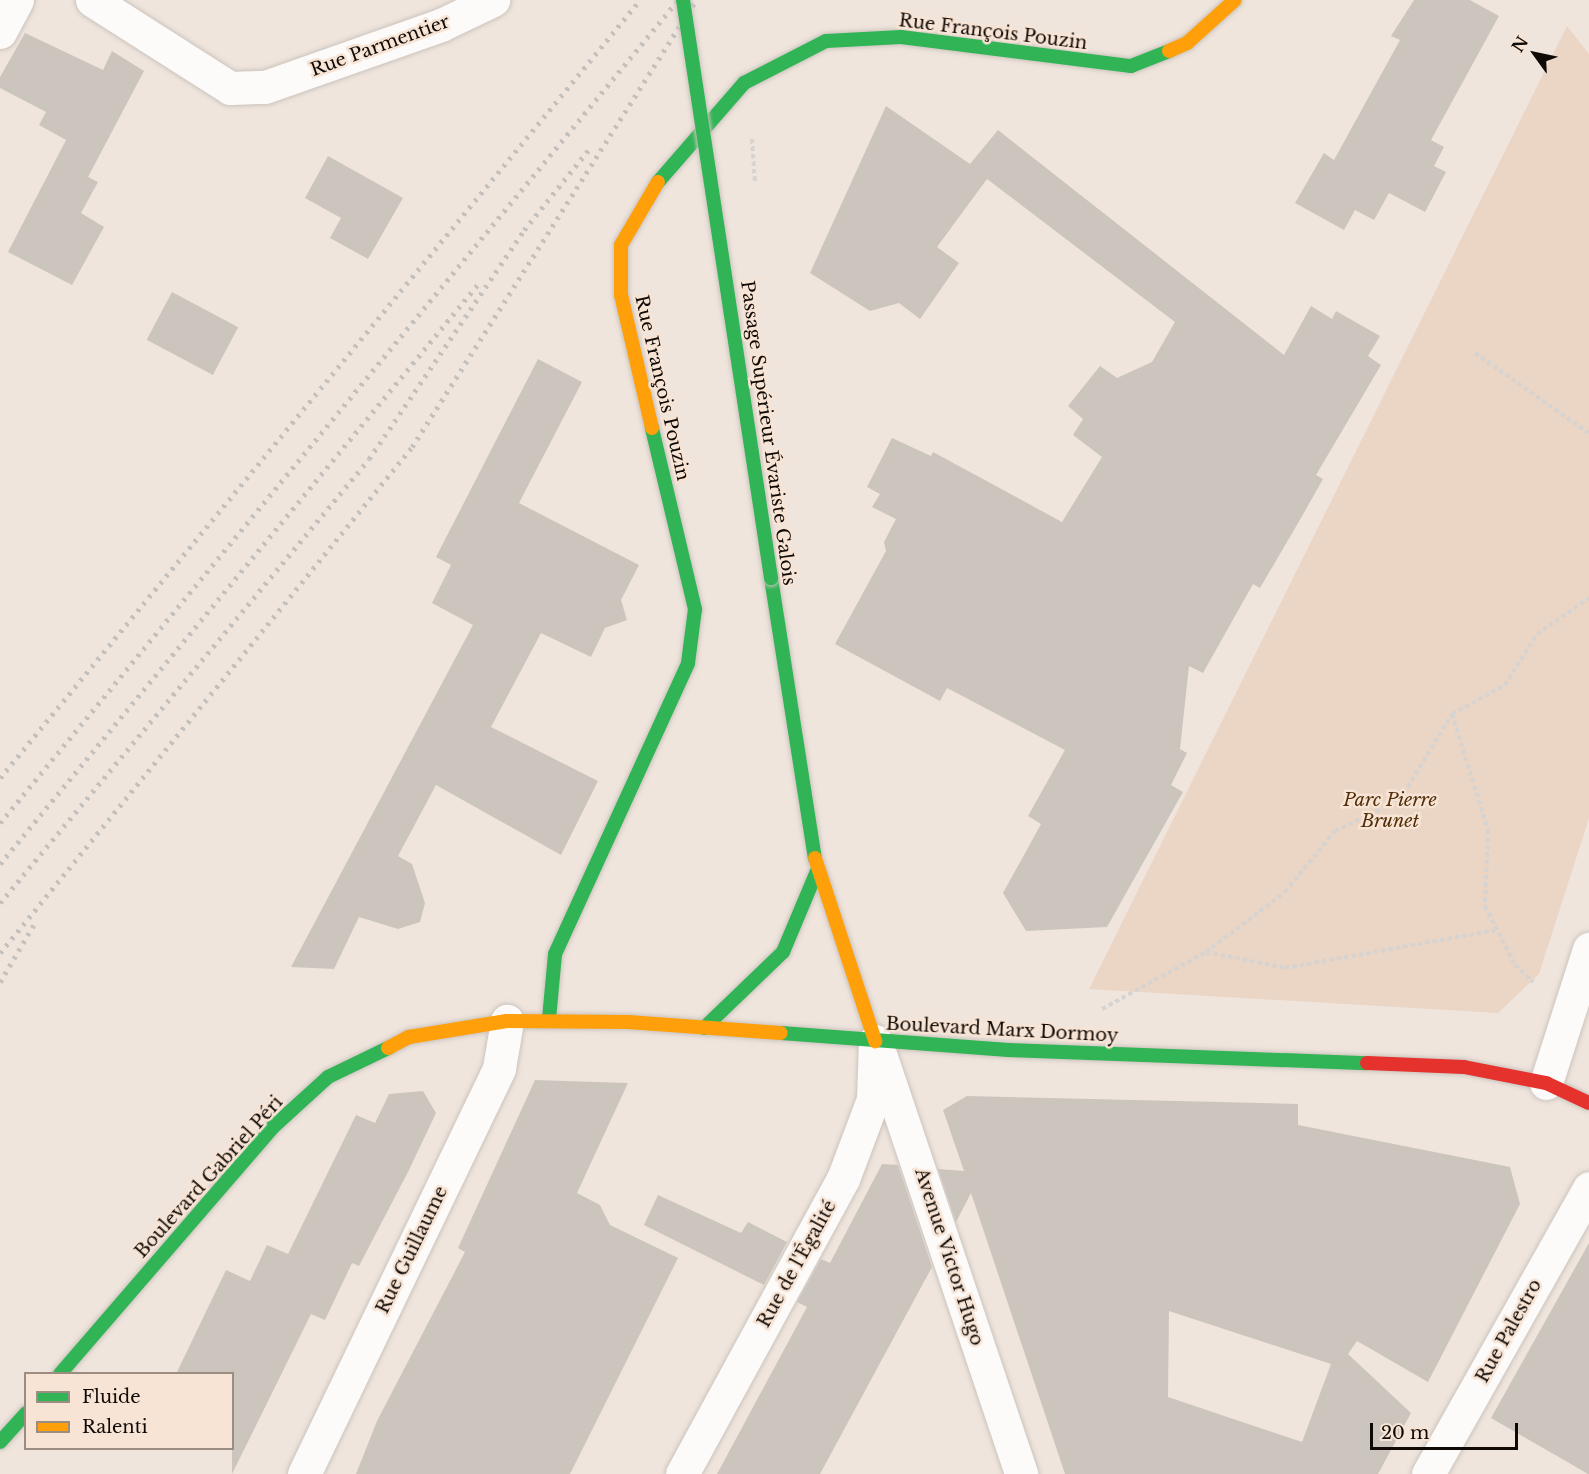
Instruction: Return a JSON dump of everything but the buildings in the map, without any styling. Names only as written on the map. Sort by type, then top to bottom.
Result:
[{"type":"main road","name":"Passage Supérieur Évariste Galois","points":[[683,0],[817,871],[875,1041]]},
{"type":"main road","name":"Rue François Pouzin","points":[[549,1019],[555,954],[687,663],[695,609],[621,295],[621,245],[652,189],[744,84],[826,41],[901,37],[1131,66],[1187,44],[1235,0]]},
{"type":"main road","points":[[704,1028],[783,952],[817,871]]},
{"type":"main road","name":"Boulevard Marx Dormoy","points":[[410,1037],[507,1021],[549,1019],[875,1041],[1464,1067],[1546,1083],[1589,1103]]},
{"type":"main road","name":"Boulevard Gabriel Péri","points":[[62,1372],[272,1128],[328,1077],[410,1037]]},
{"type":"main road","points":[[0,1442],[24,1415]]},
{"type":"street","points":[[0,32],[17,0]]},
{"type":"street","name":"Rue Parmentier","points":[[92,0],[230,88],[265,87],[441,25],[493,0]]},
{"type":"street","points":[[1546,1083],[1589,949]]},
{"type":"street","name":"Rue Guillaume","points":[[304,1474],[499,1068],[507,1021]]},
{"type":"street","name":"Rue de l'Égalité","points":[[682,1474],[843,1179],[873,1099],[875,1041]]},
{"type":"street","name":"Avenue Victor Hugo","points":[[875,1041],[1021,1474]]},
{"type":"street","name":"Rue Palestro","points":[[1428,1474],[1589,1188]]},
{"type":"path","points":[[1475,353],[1589,433]]},
{"type":"path","points":[[1114,1004],[1206,952],[1286,892],[1335,831],[1400,800],[1452,714],[1506,685],[1537,634],[1589,598]]},
{"type":"path","points":[[1452,714],[1488,830],[1485,906],[1515,965],[1569,1015]]},
{"type":"path","points":[[1206,952],[1285,969],[1497,930]]},
{"type":"green space","name":"Parc Pierre Brunet","points":[[1567,26],[1589,54],[1589,818],[1539,974],[1498,1013],[1089,989]]},
{"type":"railway","points":[[0,778],[640,0]]},
{"type":"railway","points":[[0,823],[678,0]]},
{"type":"railway","points":[[0,953],[412,447],[696,0]]},
{"type":"railway","points":[[0,903],[369,459],[524,230],[590,148]]},
{"type":"railway","points":[[0,864],[479,283]]},
{"type":"railway","points":[[0,982],[36,921]]},
{"type":"traffic: fast","points":[[683,0],[771,578]]},
{"type":"traffic: fast","points":[[658,182],[744,83],[826,41],[901,37],[1131,66],[1169,51]]},
{"type":"traffic: fast","points":[[549,1019],[555,954],[688,663],[695,609],[652,428]]},
{"type":"traffic: fast","points":[[771,578],[815,858]]},
{"type":"traffic: fast","points":[[704,1028],[783,952],[817,871]]},
{"type":"traffic: fast","points":[[781,1033],[1008,1050],[1367,1063]]},
{"type":"traffic: fast","points":[[62,1372],[272,1128],[328,1077],[388,1048]]},
{"type":"traffic: fast","points":[[0,1442],[24,1415]]},
{"type":"traffic: slow","points":[[1169,51],[1187,43],[1235,0]]},
{"type":"traffic: slow","points":[[652,428],[621,295],[621,245],[658,182]]},
{"type":"traffic: slow","points":[[815,858],[875,1041]]},
{"type":"traffic: slow","points":[[388,1048],[409,1037],[507,1021],[628,1022],[781,1033]]},
{"type":"traffic: jam","points":[[1367,1063],[1464,1067],[1546,1083],[1589,1103]]}]
